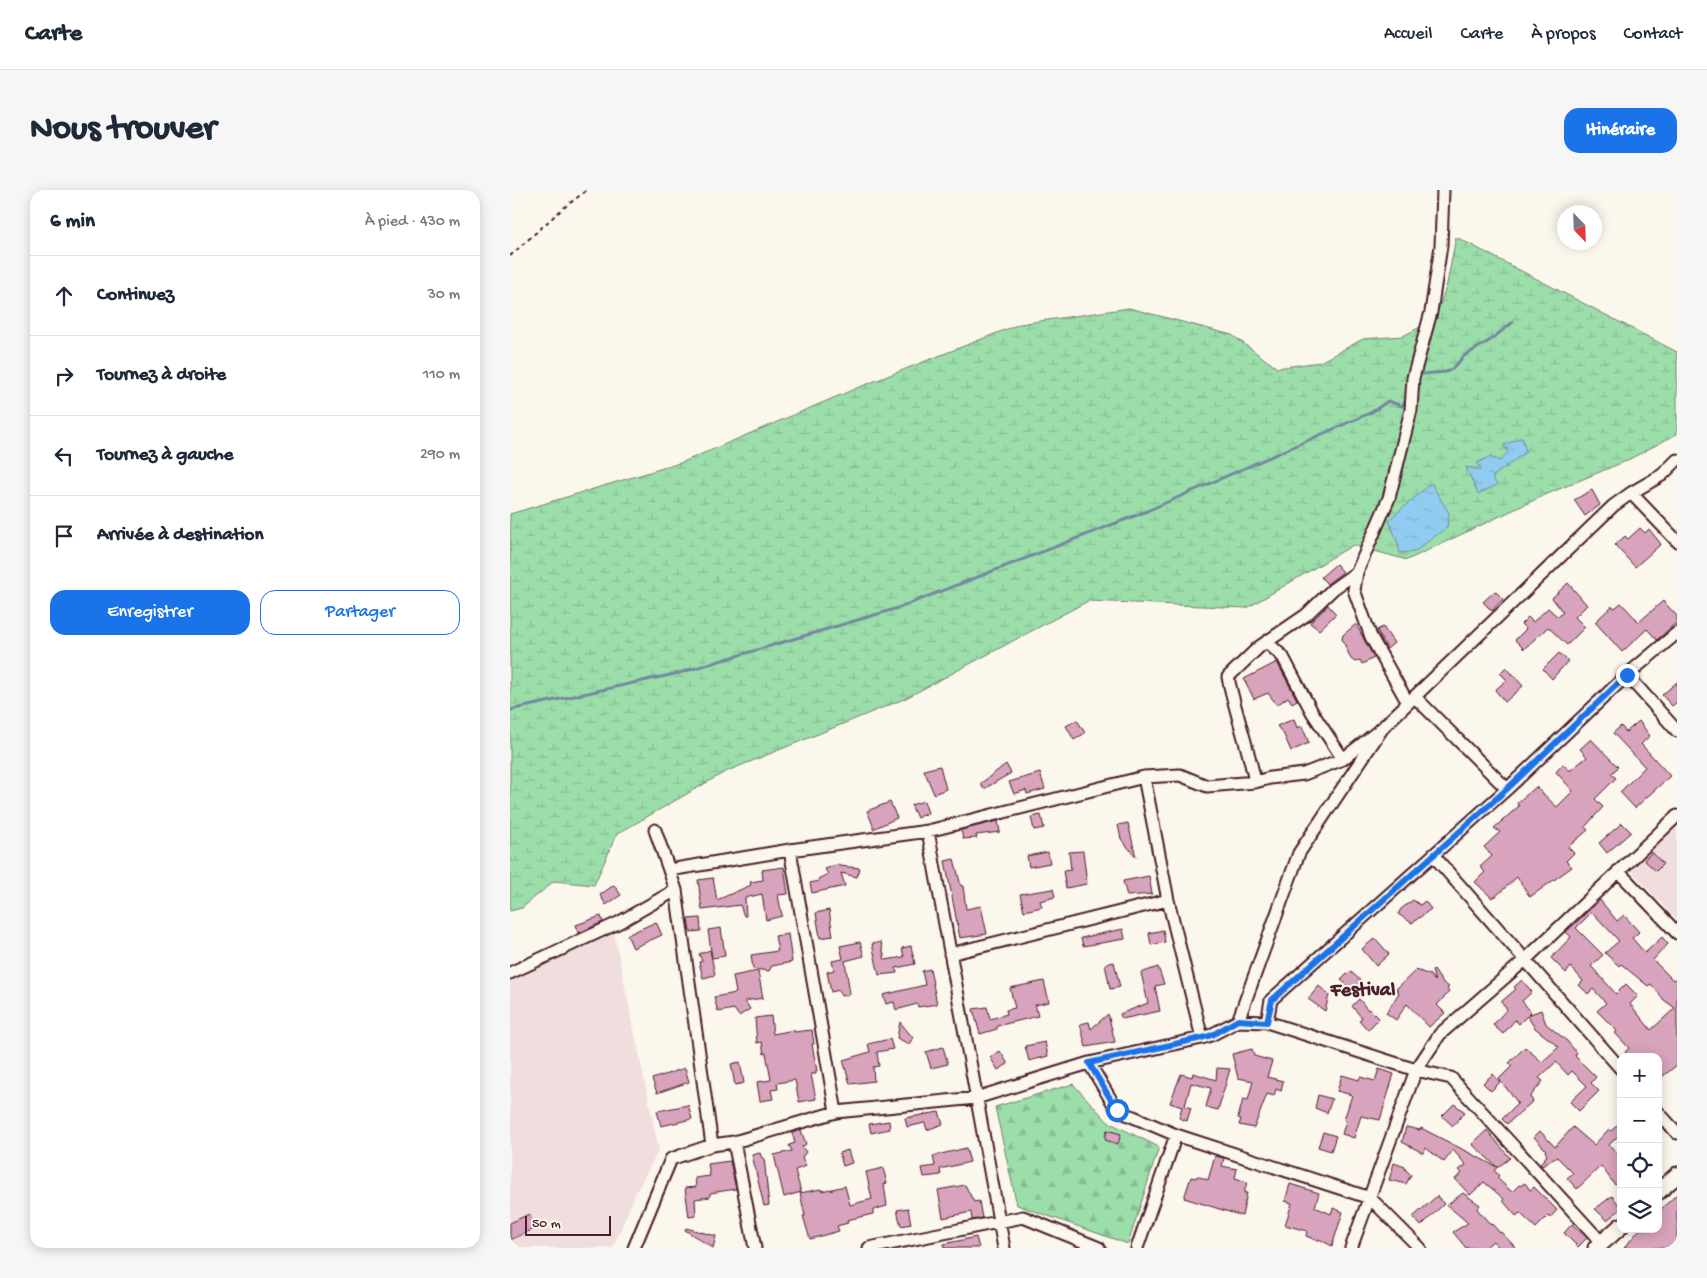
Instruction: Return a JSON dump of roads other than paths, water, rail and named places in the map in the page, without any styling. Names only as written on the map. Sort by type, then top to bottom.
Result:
[{"type":"street","points":[[1443,190],[1441,246],[1431,312],[1413,378],[1411,410],[1389,498],[1358,572],[1354,590],[1371,637],[1412,700],[1507,789]]},
{"type":"street","points":[[669,870],[928,830],[1144,777],[1180,775],[1206,786],[1255,782],[1270,778],[1304,774],[1343,759],[1382,728],[1412,700],[1613,506],[1662,475],[1677,460]]},
{"type":"street","points":[[1631,493],[1677,542]]},
{"type":"street","points":[[1255,782],[1228,677],[1260,647],[1306,615],[1333,589],[1358,572]]},
{"type":"street","points":[[1267,1022],[1272,1000],[1507,789],[1627,675],[1677,633]]},
{"type":"street","points":[[1268,643],[1283,657],[1312,712],[1343,759]]},
{"type":"street","points":[[1627,675],[1677,730]]},
{"type":"street","points":[[1238,1020],[1299,853],[1382,728]]},
{"type":"street","points":[[1144,777],[1168,900],[1202,1038]]},
{"type":"street","points":[[1351,1248],[1416,1070],[1440,1034],[1524,960],[1677,816]]},
{"type":"street","points":[[655,830],[676,890],[712,1145]]},
{"type":"street","points":[[928,830],[1004,1248]]},
{"type":"street","points":[[790,850],[836,1112]]},
{"type":"street","points":[[1433,855],[1617,1065]]},
{"type":"street","points":[[1618,871],[1677,932]]},
{"type":"street","points":[[510,973],[618,923],[676,890]]},
{"type":"street","points":[[950,954],[1168,900]]},
{"type":"street","points":[[634,1248],[671,1159],[712,1145],[734,1142],[836,1112],[976,1098],[1089,1063],[1202,1038],[1212,1035],[1238,1020],[1267,1022],[1416,1070],[1451,1078],[1599,1245],[1617,1229]]},
{"type":"street","points":[[1089,1063],[1117,1110],[1176,1135],[1370,1198],[1420,1248]]},
{"type":"street","points":[[1662,1116],[1677,1133]]},
{"type":"street","points":[[1137,1248],[1176,1135]]},
{"type":"street","points":[[734,1142],[755,1248]]},
{"type":"street","points":[[1662,1188],[1676,1176]]},
{"type":"street","points":[[869,1248],[1023,1217],[1099,1248]]},
{"type":"water","points":[[1522,437],[1526,452],[1492,477],[1497,485],[1478,494],[1466,467],[1481,470],[1477,463],[1489,457],[1500,461],[1508,452],[1504,445]]},
{"type":"water","points":[[1431,483],[1449,513],[1447,527],[1414,552],[1400,553],[1389,520]]},
{"type":"waterway","points":[[1417,378],[1422,374],[1446,372],[1453,368],[1464,356],[1489,341],[1513,322]]},
{"type":"waterway","points":[[510,710],[679,673],[898,608],[1147,511],[1372,412],[1388,401],[1402,406],[1407,399]]},
{"type":"district","name":"Festival","points":[[1363,991]]}]
